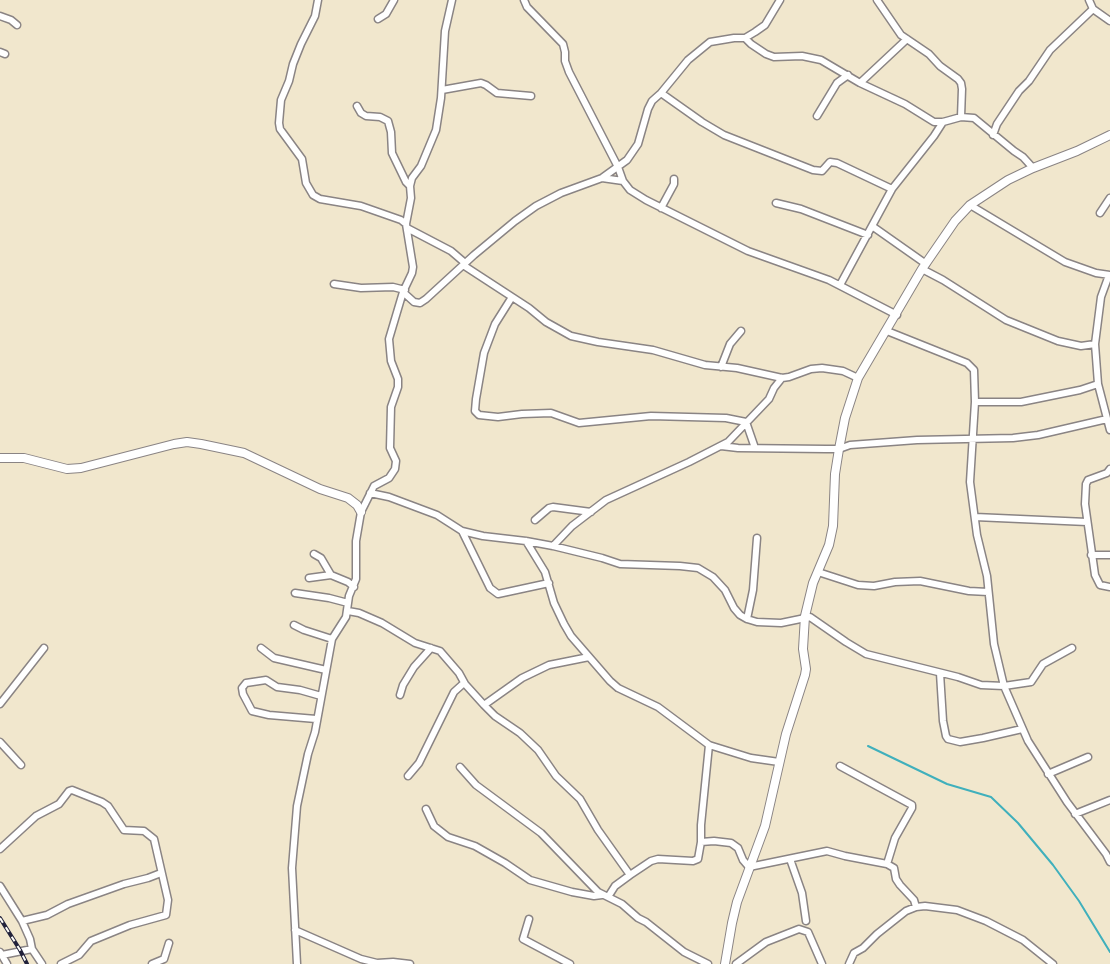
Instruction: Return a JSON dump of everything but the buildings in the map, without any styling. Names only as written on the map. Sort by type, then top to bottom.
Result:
[{"type":"street","points":[[318,0],[315,16],[301,44],[293,64],[290,81],[281,100],[280,129],[302,158],[306,183],[313,195],[320,200],[361,206],[401,220],[406,226],[451,251],[464,264],[546,322],[571,336],[653,350],[705,365],[737,368],[782,378],[812,368],[843,371],[858,378]]},
{"type":"street","points":[[378,19],[386,14],[394,0]]},
{"type":"street","points":[[297,964],[292,868],[297,806],[308,754],[315,732],[332,639],[346,617],[349,596],[354,587],[358,571],[356,541],[361,512],[374,486],[389,478],[395,469],[396,461],[390,448],[391,407],[398,387],[398,379],[391,361],[389,339],[413,268],[406,226],[411,198],[410,186],[412,178],[421,166],[436,130],[442,90],[445,31],[452,0]]},
{"type":"street","points":[[524,0],[527,7],[563,44],[566,52],[565,61],[569,72],[618,166],[623,181],[630,190],[661,208],[748,251],[840,285],[897,315]]},
{"type":"street","points":[[334,284],[361,288],[393,287],[404,291],[414,302],[420,303],[515,221],[536,206],[561,193],[602,178],[628,160],[634,152],[652,101],[688,60],[710,42],[745,38],[765,24],[780,0]]},
{"type":"street","points":[[877,0],[897,30],[929,54],[940,66],[958,78],[962,89],[961,117]]},
{"type":"street","points":[[1089,0],[1093,9],[1110,21]]},
{"type":"street","points":[[993,134],[997,124],[1019,91],[1029,81],[1050,50],[1093,9]]},
{"type":"street","points":[[0,16],[12,20],[18,25]]},
{"type":"street","points":[[745,38],[766,54],[774,57],[822,60],[860,83],[905,104],[934,122],[961,117],[974,118],[1023,157],[1033,168]]},
{"type":"street","points":[[860,83],[907,39]]},
{"type":"street","points":[[817,116],[837,83],[848,76]]},
{"type":"street","points":[[442,90],[481,84],[486,85],[497,93],[531,96]]},
{"type":"street","points":[[660,93],[702,122],[724,134],[813,170],[822,171],[830,162],[837,163],[892,189]]},
{"type":"street","points":[[357,106],[361,113],[366,116],[380,117],[388,121],[391,132],[392,153],[406,182],[410,186]]},
{"type":"street","points":[[840,285],[892,189],[934,136],[942,122]]},
{"type":"street","points":[[725,964],[732,923],[764,826],[793,710],[805,675],[803,649],[806,616],[813,583],[828,545],[833,526],[835,474],[839,449],[847,410],[858,378],[924,267],[956,221],[970,205],[1008,180],[1110,135]]},
{"type":"street","points":[[602,178],[623,181]]},
{"type":"street","points":[[661,208],[674,184],[674,179]]},
{"type":"street","points":[[1100,213],[1110,198]]},
{"type":"street","points":[[776,203],[802,209],[868,235]]},
{"type":"street","points":[[970,205],[1065,262],[1096,273],[1110,275],[1101,297],[1095,344],[1098,384],[1110,430]]},
{"type":"street","points":[[872,226],[924,267],[1006,320],[1058,341],[1081,346],[1095,344]]},
{"type":"street","points":[[512,297],[495,324],[484,353],[476,399],[476,411],[479,415],[498,417],[551,413],[580,423],[650,416],[726,418],[746,422]]},
{"type":"street","points":[[721,367],[730,344],[741,331]]},
{"type":"street","points":[[887,331],[942,352],[971,366],[974,370],[975,402],[970,482],[978,542],[986,576],[994,644],[1004,686],[1022,729],[1048,774],[1110,862]]},
{"type":"street","points":[[553,546],[572,526],[606,500],[721,446],[733,437],[769,399],[774,388],[782,378]]},
{"type":"street","points":[[975,402],[1021,402],[1080,390],[1098,384]]},
{"type":"street","points":[[721,446],[839,449],[856,444],[1011,438],[1038,435],[1107,419]]},
{"type":"street","points":[[746,422],[755,448]]},
{"type":"street","points":[[0,458],[24,458],[68,469],[81,468],[187,442],[244,453],[320,489],[348,498],[357,505],[361,512]]},
{"type":"street","points":[[1109,472],[1088,480],[1086,484],[1087,522],[1095,575],[1100,585],[1110,587]]},
{"type":"street","points":[[370,493],[389,497],[437,515],[462,530],[496,538],[553,546],[620,564],[680,566],[704,570],[713,576],[725,590],[734,608],[747,619],[757,622],[781,623],[806,616],[816,619],[846,642],[866,654],[958,677],[981,685],[1004,686],[1031,682],[1043,664],[1072,648]]},
{"type":"street","points":[[535,520],[552,507],[591,512]]},
{"type":"street","points":[[975,517],[1087,522]]},
{"type":"street","points":[[462,530],[490,588],[498,594],[549,583]]},
{"type":"street","points":[[747,619],[753,590],[758,538]]},
{"type":"street","points":[[526,541],[542,566],[554,603],[571,636],[618,688],[639,696],[658,707],[709,745],[751,758],[779,762]]},
{"type":"street","points":[[314,554],[323,561],[330,576]]},
{"type":"street","points":[[1091,555],[1110,555]]},
{"type":"street","points":[[818,572],[858,585],[874,586],[895,582],[920,581],[969,591],[988,592]]},
{"type":"street","points":[[309,578],[330,576],[348,582],[354,587]]},
{"type":"street","points":[[295,593],[348,603]]},
{"type":"street","points":[[348,611],[359,613],[382,623],[415,643],[440,651],[459,673],[464,683],[484,705],[520,733],[538,750],[556,776],[580,799],[598,830],[630,875]]},
{"type":"street","points":[[294,625],[332,639]]},
{"type":"street","points":[[0,704],[44,648]]},
{"type":"street","points":[[260,648],[274,658],[326,670]]},
{"type":"street","points":[[400,695],[403,685],[414,667],[431,648]]},
{"type":"street","points":[[484,705],[522,678],[549,665],[589,657]]},
{"type":"street","points":[[940,673],[943,721],[948,739],[960,742],[1022,729]]},
{"type":"street","points":[[316,719],[269,715],[252,711],[242,688],[246,683],[266,680],[278,687],[300,690],[321,696]]},
{"type":"street","points":[[408,776],[419,763],[454,692],[464,683]]},
{"type":"street","points":[[0,742],[21,765]]},
{"type":"street","points":[[426,809],[434,826],[448,837],[475,846],[530,880],[572,892],[605,896],[615,886],[651,861],[658,859],[693,860],[698,858],[702,842],[701,825],[709,745]]},
{"type":"street","points":[[1048,774],[1088,757]]},
{"type":"street","points":[[840,766],[912,805],[895,838],[887,864]]},
{"type":"street","points":[[460,767],[476,785],[541,833],[598,892],[622,904],[684,952],[708,964]]},
{"type":"street","points":[[0,848],[36,816],[59,804],[69,791],[72,790],[108,806],[124,830],[144,831],[154,839],[168,900],[166,916],[130,925],[91,941],[79,954],[61,964]]},
{"type":"street","points":[[1075,814],[1110,800]]},
{"type":"street","points":[[702,842],[731,843],[738,848],[743,860],[749,867]]},
{"type":"street","points":[[749,867],[827,851],[887,864],[894,868],[896,879],[900,886],[914,900],[916,907]]},
{"type":"street","points":[[790,859],[802,893],[806,921]]},
{"type":"street","points":[[22,921],[48,915],[68,904],[161,873]]},
{"type":"street","points":[[0,886],[22,921],[32,949],[42,964]]},
{"type":"street","points":[[848,964],[856,951],[863,948],[906,911],[916,907],[942,908],[974,915],[1023,940],[1053,964]]},
{"type":"street","points":[[529,919],[523,939],[570,964]]},
{"type":"street","points":[[736,964],[766,942],[799,929],[808,932],[822,964]]},
{"type":"street","points":[[295,930],[361,959],[377,963],[410,964]]},
{"type":"street","points":[[152,964],[164,958],[169,943]]},
{"type":"street","points":[[7,964],[1,954],[32,949]]},
{"type":"waterway","points":[[868,746],[947,784],[991,797],[1018,823],[1053,865],[1079,901],[1110,952]]},
{"type":"railway","points":[[0,918],[27,964]]}]
